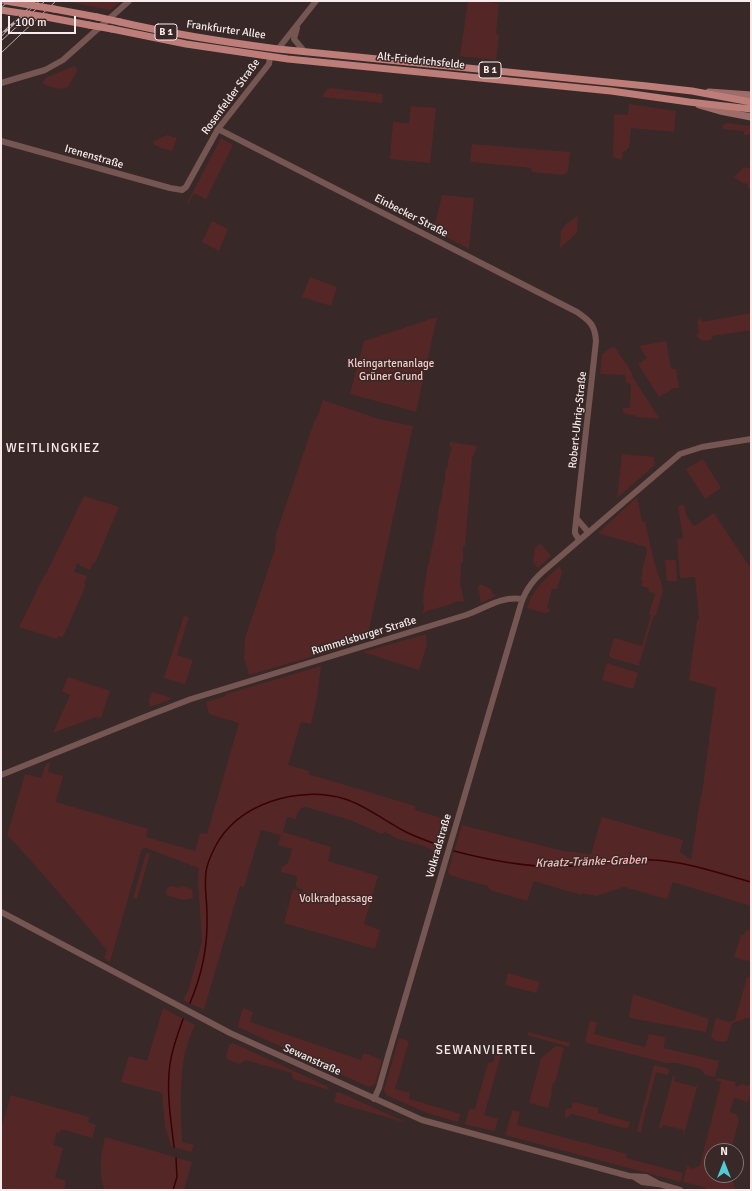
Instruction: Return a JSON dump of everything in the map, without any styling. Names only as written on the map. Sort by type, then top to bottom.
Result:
[{"type":"main road","name":"Frankfurter Allee","points":[[6,1],[97,17],[196,38],[278,49]]},
{"type":"main road","name":"Frankfurter Allee","points":[[1,10],[112,29],[186,44],[270,56]]},
{"type":"main road","name":"Alt-Friedrichsfelde","points":[[278,49],[692,91],[751,95]]},
{"type":"main road","name":"Alt-Friedrichsfelde","points":[[270,56],[611,91],[751,109]]},
{"type":"main road","name":"Alt-Friedrichsfelde","points":[[692,91],[751,102]]},
{"type":"main road","name":"Alt-Friedrichsfelde","points":[[689,102],[720,111],[751,117]]},
{"type":"street","points":[[1,83],[55,66],[72,54],[129,1]]},
{"type":"street","points":[[278,49],[316,1]]},
{"type":"street","points":[[298,24],[294,39],[304,51]]},
{"type":"street","name":"Rosenfelder Straße","points":[[182,190],[186,187],[218,128],[269,64],[270,56]]},
{"type":"street","name":"Einbecker Straße","points":[[218,128],[577,312],[592,325]]},
{"type":"street","name":"Irenenstraße","points":[[1,141],[170,188],[182,190]]},
{"type":"street","name":"Robert-Uhrig-Straße","points":[[579,540],[575,533],[596,341],[592,325]]},
{"type":"street","points":[[522,599],[534,579],[680,454],[689,450],[751,439]]},
{"type":"street","points":[[577,519],[588,532]]},
{"type":"street","name":"Rummelsburger Straße","points":[[1,776],[192,699],[475,612],[501,600],[508,598],[522,599]]},
{"type":"street","name":"Volkradstraße","points":[[374,1099],[379,1088],[522,599]]},
{"type":"street","name":"Sewanstraße","points":[[1,912],[195,1016],[374,1099],[430,1123],[634,1177],[649,1178],[659,1184],[680,1190]]},
{"type":"green space","points":[[65,1],[121,1],[110,10]]},
{"type":"green space","points":[[468,1],[482,1],[499,4],[496,34],[499,35],[496,60],[460,56]]},
{"type":"green space","points":[[75,66],[77,71],[68,87],[58,89],[42,83],[47,77]]},
{"type":"green space","points":[[330,88],[383,94],[382,103],[322,97],[326,90]]},
{"type":"green space","points":[[629,104],[676,111],[674,132],[631,128],[629,148],[627,148],[627,151],[623,151],[622,160],[613,157],[614,114],[628,115]]},
{"type":"green space","points":[[411,106],[436,108],[430,163],[390,159],[393,122],[409,123]]},
{"type":"green space","points":[[727,123],[751,126],[751,132],[748,135],[744,135],[744,131],[723,129],[723,125]]},
{"type":"green space","points":[[167,135],[177,138],[172,151],[153,144],[154,141]]},
{"type":"green space","points":[[221,138],[233,145],[206,199],[194,193],[188,204],[187,203]]},
{"type":"green space","points":[[472,144],[570,152],[568,171],[566,174],[561,175],[532,172],[531,168],[472,162],[470,160]]},
{"type":"green space","points":[[744,167],[751,169],[751,188],[748,188],[748,184],[742,183],[734,177]]},
{"type":"green space","points":[[442,195],[474,198],[469,249],[431,229],[436,220]]},
{"type":"green space","points":[[578,216],[577,233],[560,248],[561,230],[567,223]]},
{"type":"green space","points":[[212,221],[228,229],[219,251],[202,242]]},
{"type":"green space","points":[[310,277],[337,287],[331,306],[302,297]]},
{"type":"green space","points":[[751,313],[751,330],[712,336],[711,340],[702,341],[696,335],[699,333],[697,320],[701,319],[702,322]]},
{"type":"green space","name":"Kleingartenanlage Grüner Grund","points":[[437,317],[416,412],[350,394],[364,341]]},
{"type":"green space","points":[[666,341],[671,369],[676,369],[679,388],[674,388],[659,397],[638,364],[647,358],[639,346]]},
{"type":"green space","points":[[614,346],[626,364],[629,363],[627,365],[633,375],[632,376],[659,419],[637,417],[623,412],[623,408],[630,408],[631,384],[626,383],[625,375],[600,374],[602,354]]},
{"type":"green space","points":[[323,400],[379,419],[413,426],[367,639],[249,675],[244,658],[245,638],[275,549],[276,534],[314,422]]},
{"type":"green space","points":[[450,442],[477,446],[472,459],[465,546],[463,546],[463,563],[461,563],[460,586],[464,602],[458,601],[427,611],[423,614],[423,595],[437,517],[441,503],[446,468],[448,467],[448,459],[452,447],[450,447]]},
{"type":"green space","points":[[622,454],[654,457],[655,465],[617,498]]},
{"type":"green space","points":[[703,459],[721,488],[705,499],[686,469]]},
{"type":"green space","points":[[84,496],[119,507],[95,563],[92,564],[90,570],[80,566],[79,563],[77,564],[74,572],[87,576],[84,584],[86,585],[65,633],[62,637],[58,636],[57,639],[19,627],[46,574]]},
{"type":"green space","points":[[637,497],[642,522],[645,522],[663,591],[656,615],[654,615],[639,664],[640,666],[611,658],[609,655],[614,638],[642,646],[651,615],[649,614],[655,594],[648,591],[649,588],[641,586],[643,580],[641,579],[642,570],[647,551],[646,547],[598,533]]},
{"type":"green space","points":[[684,505],[686,515],[694,526],[714,513],[751,569],[751,906],[673,882],[667,899],[624,887],[596,896],[582,893],[581,895],[534,881],[527,901],[490,890],[488,886],[449,875],[448,872],[462,825],[563,851],[591,854],[602,817],[683,840],[680,852],[691,860],[702,794],[716,688],[689,680],[697,620],[699,618],[695,577],[680,578],[677,539],[683,538],[678,506]]},
{"type":"green space","points":[[541,544],[551,556],[538,568],[533,562],[535,547]]},
{"type":"green space","points":[[665,560],[676,560],[677,581],[667,581]]},
{"type":"green space","points":[[560,566],[562,573],[557,589],[552,589],[547,608],[550,609],[549,612],[544,613],[527,608],[536,590]]},
{"type":"green space","points":[[480,584],[491,589],[493,594],[496,596],[481,603],[478,587]]},
{"type":"green space","points":[[184,616],[189,617],[177,655],[193,660],[185,684],[164,678]]},
{"type":"green space","points":[[426,634],[427,644],[419,670],[363,652]]},
{"type":"green space","points":[[607,663],[638,673],[633,689],[602,680]]},
{"type":"green space","name":"Volkradpassage","points":[[321,666],[317,697],[311,724],[301,722],[288,765],[309,771],[308,774],[415,806],[415,810],[451,821],[441,854],[421,845],[398,839],[385,832],[382,834],[350,820],[306,807],[300,809],[296,819],[287,817],[283,832],[331,847],[328,861],[378,876],[364,924],[380,930],[375,949],[284,923],[293,889],[302,892],[303,890],[296,886],[297,876],[281,872],[282,867],[288,863],[292,849],[278,845],[281,835],[261,830],[244,887],[240,886],[204,1010],[183,1000],[188,991],[202,941],[198,882],[199,868],[146,848],[142,849],[110,962],[104,958],[107,950],[7,835],[25,774],[41,778],[46,764],[50,762],[48,772],[63,776],[56,802],[148,829],[146,837],[195,851],[200,833],[207,834],[239,723],[209,714],[206,702],[226,696],[226,694]]},
{"type":"green space","points":[[68,677],[110,691],[101,718],[96,717],[53,733],[70,695],[62,691]]},
{"type":"green space","points":[[152,692],[171,699],[150,707],[149,700]]},
{"type":"green space","points":[[146,853],[150,854],[137,899],[133,898]]},
{"type":"green space","points":[[172,886],[178,888],[182,886],[192,889],[193,898],[183,900],[166,895],[167,888]]},
{"type":"green space","points":[[746,930],[751,931],[751,959],[747,961],[734,957],[741,935],[744,935]]},
{"type":"green space","points":[[508,973],[540,982],[536,993],[505,985]]},
{"type":"green space","points":[[747,977],[751,978],[751,1017],[732,1023],[727,1041],[721,1042],[714,1040],[711,1037],[716,1018],[729,1022],[735,1020]]},
{"type":"green space","points":[[633,994],[709,1019],[706,1032],[630,1018],[629,1016]]},
{"type":"green space","points":[[163,1008],[195,1025],[185,1053],[181,1082],[182,1142],[194,1145],[191,1152],[171,1146],[165,1126],[162,1093],[121,1082],[129,1056],[147,1061]]},
{"type":"green space","points":[[243,1008],[253,1012],[250,1022],[361,1060],[364,1053],[382,1060],[375,1084],[369,1087],[238,1027]]},
{"type":"green space","points":[[590,1021],[597,1022],[594,1034],[645,1047],[649,1034],[665,1037],[664,1048],[719,1061],[715,1077],[705,1075],[701,1069],[676,1063],[666,1063],[587,1043],[585,1041]]},
{"type":"green space","points":[[528,1032],[570,1043],[569,1047],[527,1035]]},
{"type":"green space","points":[[399,1038],[409,1041],[395,1089],[410,1093],[409,1099],[460,1114],[458,1122],[427,1113],[386,1095],[384,1090]]},
{"type":"green space","points":[[233,1043],[327,1086],[329,1090],[293,1079],[292,1073],[245,1060],[240,1064],[228,1060],[226,1056],[229,1045]]},
{"type":"green space","points":[[556,1046],[564,1048],[555,1083],[553,1083],[548,1108],[529,1103],[541,1058]]},
{"type":"green space","points":[[496,1053],[501,1055],[484,1115],[498,1119],[495,1130],[493,1131],[465,1124],[469,1109],[475,1109],[488,1063],[493,1062]]},
{"type":"green space","points":[[654,1065],[667,1068],[669,1070],[668,1075],[656,1072],[646,1107],[641,1132],[637,1131]]},
{"type":"green space","points":[[673,1076],[675,1076],[674,1081],[696,1087],[697,1083],[698,1084],[684,1134],[684,1130],[663,1125],[661,1129],[659,1127]]},
{"type":"green space","points":[[751,1077],[751,1089],[748,1102],[734,1098],[730,1112],[736,1114],[739,1120],[733,1143],[706,1143],[721,1082],[716,1080],[717,1078],[735,1082],[736,1087],[742,1084],[749,1086]]},
{"type":"green space","points":[[339,1092],[403,1122],[334,1102],[336,1093]]},
{"type":"green space","points":[[11,1095],[89,1117],[88,1122],[96,1125],[92,1138],[61,1129],[60,1133],[57,1132],[53,1145],[63,1148],[55,1177],[66,1181],[64,1190],[1,1190],[1,1128]]},
{"type":"green space","points":[[573,1102],[598,1108],[598,1113],[630,1122],[628,1129],[572,1114],[569,1115],[568,1118],[565,1117],[565,1110],[568,1108],[571,1109]]},
{"type":"green space","points":[[513,1110],[520,1112],[517,1125],[627,1154],[626,1158],[683,1173],[681,1182],[505,1135]]},
{"type":"green space","points":[[105,1137],[192,1162],[184,1190],[104,1190],[101,1177],[101,1164]]},
{"type":"green space","points":[[704,1149],[704,1183],[733,1183],[736,1190],[706,1190],[704,1187],[683,1182],[687,1166],[693,1169],[700,1165]]},
{"type":"waterway","name":"Kraatz-Tränke-Graben","points":[[190,1003],[198,982],[205,949],[207,927],[205,878],[208,862],[215,847],[225,832],[239,819],[254,809],[271,801],[290,796],[309,794],[327,795],[353,802],[406,832],[443,847]]},
{"type":"waterway","name":"Kraatz-Tränke-Graben","points":[[454,851],[497,861],[556,867],[633,860],[665,861],[702,868],[751,882]]},
{"type":"waterway","name":"Kraatz-Tränke-Graben","points":[[174,1147],[169,1106],[169,1074],[172,1052],[183,1019]]},
{"type":"waterway","name":"Kraatz-Tränke-Graben","points":[[173,1190],[177,1177],[176,1158]]},
{"type":"tram line","points":[[1,41],[45,1]]},
{"type":"tram line","points":[[1,53],[56,1]]},
{"type":"railway","points":[[1,6],[7,1]]},
{"type":"railway","points":[[1,35],[38,1]]},
{"type":"district","name":"WEITLINGKIEZ","points":[[53,449]]},
{"type":"district","name":"SEWANVIERTEL","points":[[486,1051]]}]
